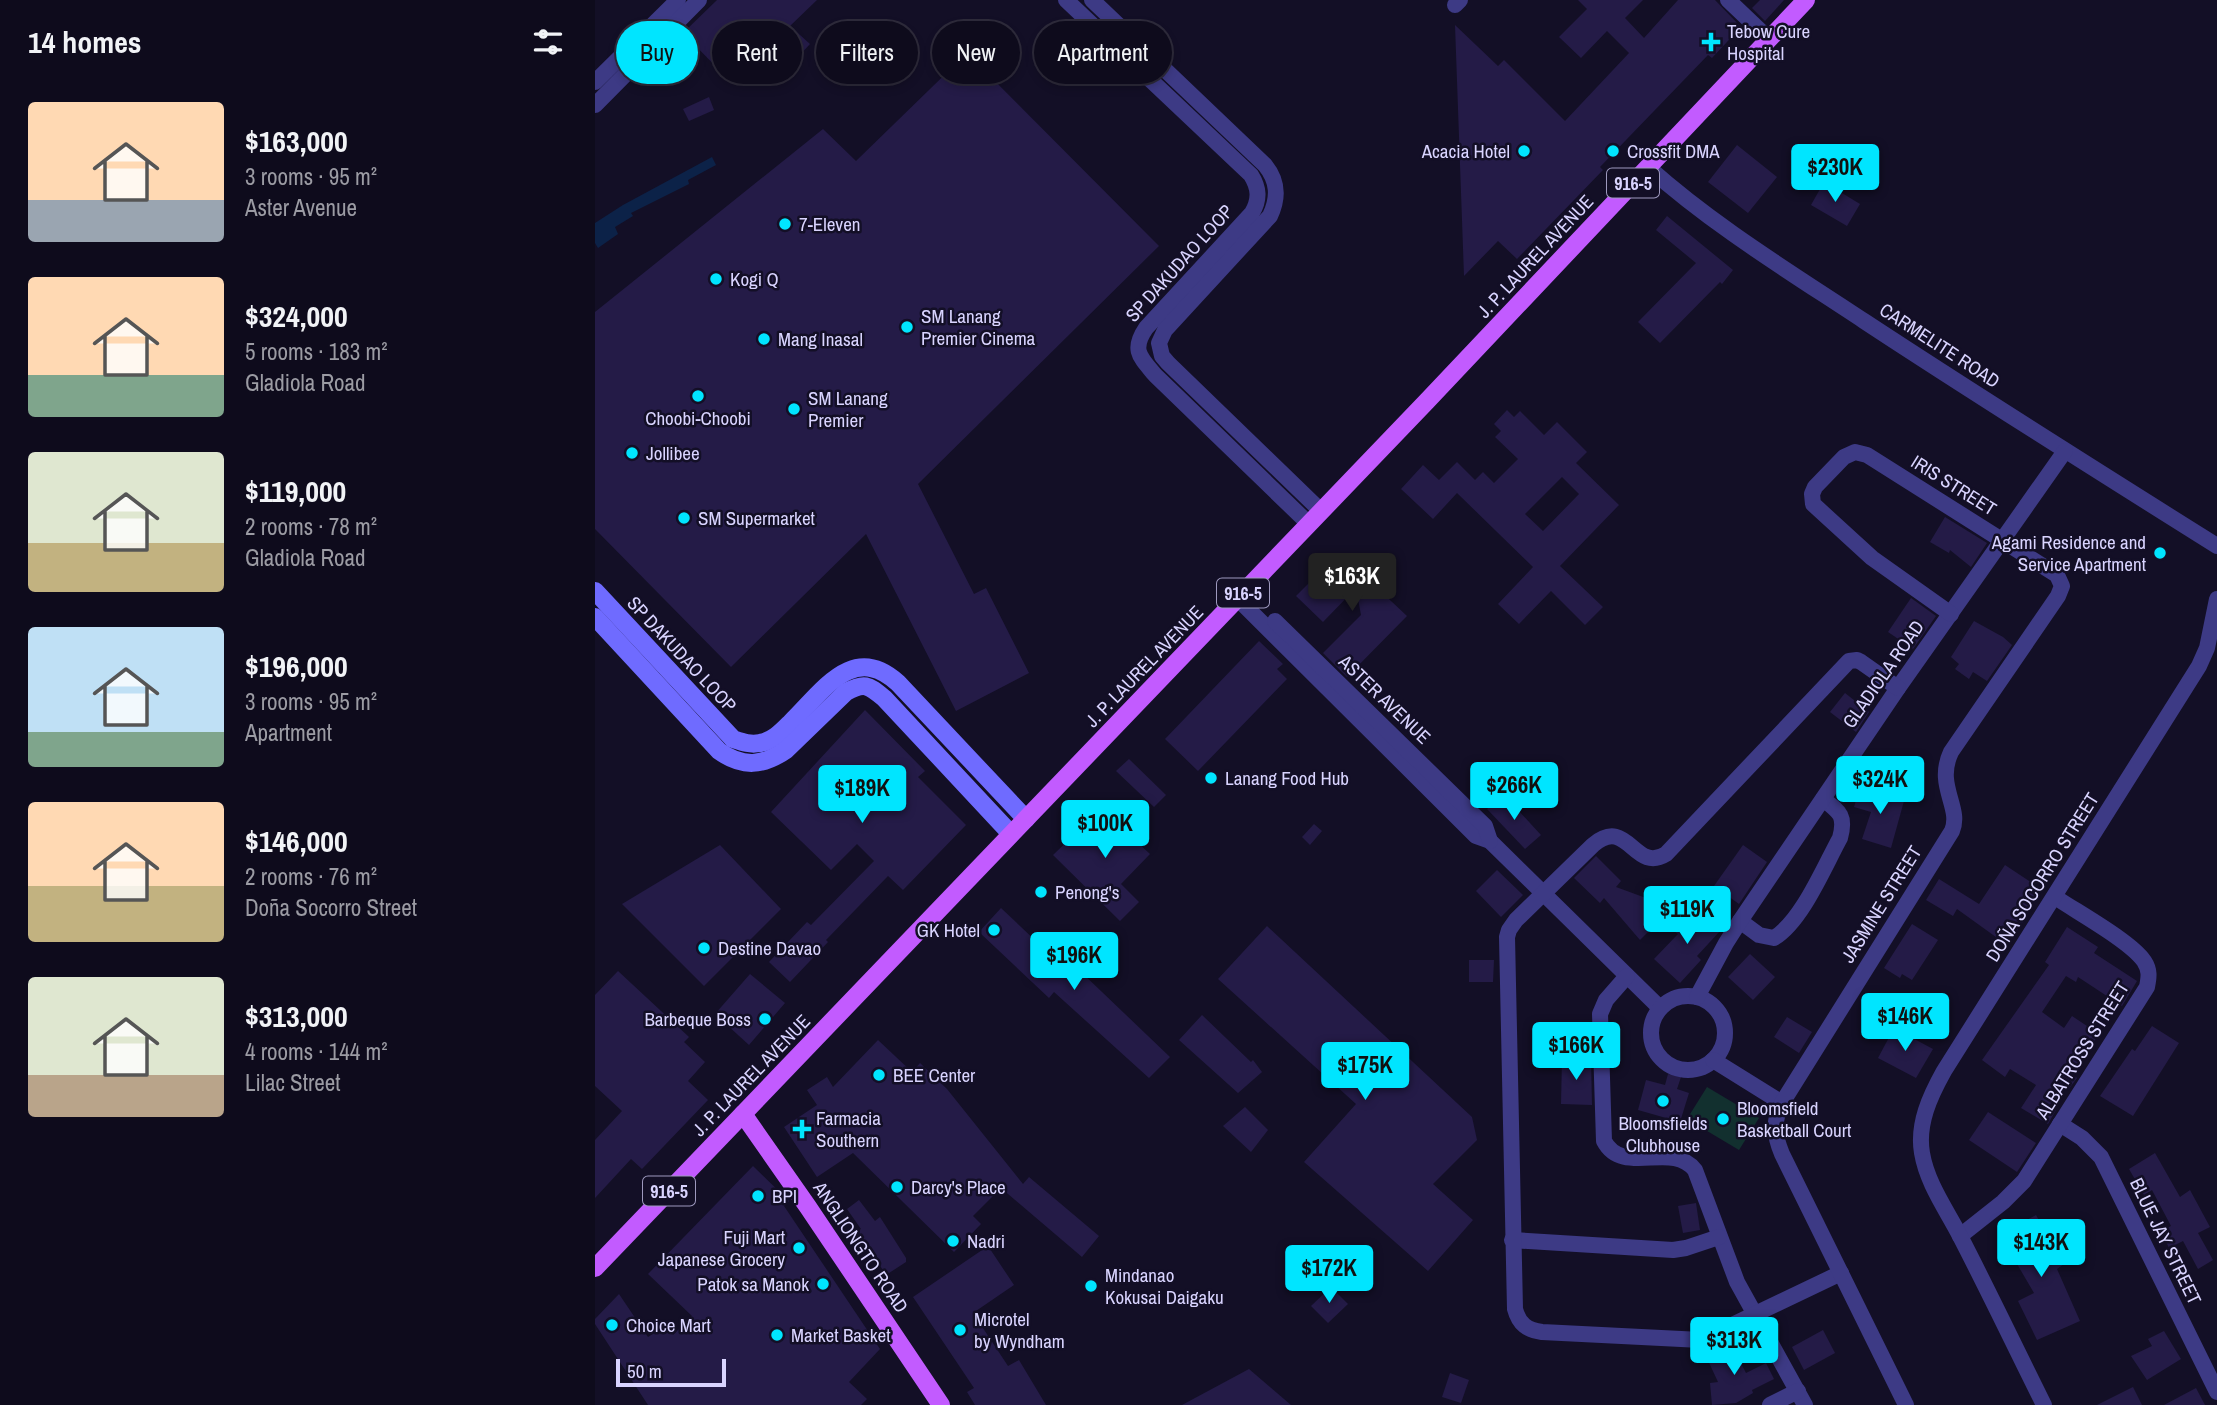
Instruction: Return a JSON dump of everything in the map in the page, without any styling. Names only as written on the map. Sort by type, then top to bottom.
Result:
[{"type":"main road","name":"J. P. LAUREL AVENUE","points":[[595,1268],[1315,518],[1806,0]]},
{"type":"main road","name":"ANGLIONGTO ROAD","points":[[743,1114],[941,1405]]},
{"type":"street","points":[[595,82],[678,0]]},
{"type":"street","points":[[595,105],[699,0]]},
{"type":"street","name":"SP DAKUDAO LOOP","points":[[1066,0],[1251,175],[1256,184],[1258,195],[1252,212],[1146,328],[1137,345],[1143,361],[1215,433],[1315,518]]},
{"type":"street","name":"SP DAKUDAO LOOP","points":[[1092,0],[1265,165],[1275,180],[1275,205],[1262,227],[1165,330],[1159,343],[1162,356],[1168,363],[1228,420],[1315,518]]},
{"type":"street","points":[[1728,0],[1769,39]]},
{"type":"street","points":[[1174,103],[1187,90]]},
{"type":"street","name":"CARMELITE ROAD","points":[[1648,167],[1680,196],[1736,237],[2065,451],[2217,546]]},
{"type":"street","points":[[1215,433],[1228,420]]},
{"type":"street","name":"GLADIOLA ROAD","points":[[1697,997],[1740,921],[2065,451]]},
{"type":"street","name":"IRIS STREET","points":[[1951,614],[1871,558],[1814,504],[1812,494],[1815,487],[1844,457],[1855,452],[1867,455],[2057,575],[2061,581]]},
{"type":"street","name":"JASMINE STREET","points":[[1906,1405],[1777,1142],[1775,1124],[1782,1103],[1952,831],[1955,824],[1944,771],[1946,763],[2058,596],[2061,581]]},
{"type":"street","name":"SP DAKUDAO LOOP","points":[[595,591],[725,732],[744,743],[769,741],[835,679],[855,667],[865,666]]},
{"type":"street","name":"ASTER AVENUE","points":[[1241,595],[1463,813],[1476,836],[1490,841],[1660,1008]]},
{"type":"street","name":"DOÑA SOCORRO STREET","points":[[2044,1405],[1930,1181],[1921,1152],[1922,1121],[1931,1094],[1944,1071],[2210,660],[2210,638],[2217,599]]},
{"type":"street","name":"SP DAKUDAO LOOP","points":[[595,617],[719,751],[733,760],[756,763],[776,757],[838,698],[856,686],[864,685]]},
{"type":"street","points":[[1840,1272],[1710,1337],[1691,1341],[1542,1332],[1531,1330],[1520,1321],[1515,1309],[1512,1240],[1507,937],[1517,920],[1605,836],[1618,836],[1648,859],[1666,855],[1849,661],[1853,659],[1861,662],[1899,688]]},
{"type":"street","points":[[1011,834],[884,698],[864,685],[865,666],[882,670],[898,683],[1026,819]]},
{"type":"street","points":[[1740,921],[1759,935],[1774,938],[1788,927],[1797,915],[1840,838],[1843,827],[1838,811],[1823,799]]},
{"type":"street","name":"ALBATROSS STREET","points":[[1960,1236],[2003,1202],[2024,1181],[2147,987],[2150,974],[2144,961],[2129,945],[2055,897]]},
{"type":"street","points":[[1627,976],[1606,1000],[1600,1014],[1604,1141],[1610,1151],[1622,1157],[1675,1158],[1690,1164],[1737,1282],[1801,1398],[1770,1405]]},
{"type":"street","points":[[1677,997],[1697,997],[1716,1008],[1723,1020],[1724,1042],[1718,1055],[1700,1069],[1677,1069],[1663,1062],[1654,1049],[1650,1034],[1653,1020],[1660,1008],[1677,997]]},
{"type":"street","points":[[1713,1060],[1782,1103]]},
{"type":"street","name":"BLUE JAY STREET","points":[[2060,1124],[2082,1138],[2101,1157],[2217,1392]]},
{"type":"street","points":[[1512,1240],[1673,1250],[1719,1237]]},
{"type":"green space","name":"Bloomsfield Basketball Court","points":[[1707,1087],[1759,1118],[1739,1150],[1687,1119]]},
{"type":"water","points":[[712,157],[716,165],[688,180],[689,184],[631,213],[633,216],[615,227],[618,234],[598,248],[595,243],[595,223]]},
{"type":"building","points":[[717,0],[817,0],[795,21],[712,21],[712,63],[698,48],[698,21],[695,21]]},
{"type":"building","points":[[1578,0],[1643,0],[1625,18],[1644,38],[1678,0],[1715,0],[1741,27],[1712,58],[1708,55],[1600,167],[1603,170],[1517,259],[1498,241],[1464,276],[1455,25],[1498,66],[1504,60],[1565,121],[1629,53],[1607,31],[1581,58],[1559,37],[1587,9]]},
{"type":"building","points":[[1760,0],[1784,0],[1765,21],[1752,8]]},
{"type":"building","points":[[802,37],[810,44],[802,53]]},
{"type":"building","name":"SM Lanang Premier","points":[[935,84],[998,84],[1159,246],[918,484],[974,594],[986,588],[1029,673],[956,711],[866,534],[731,667],[595,529],[595,312],[823,129],[856,161]]},
{"type":"building","points":[[709,97],[714,110],[689,121],[683,109]]},
{"type":"building","points":[[1737,145],[1777,177],[1748,213],[1708,182]]},
{"type":"building","points":[[1824,182],[1860,204],[1847,226],[1811,205]]},
{"type":"building","points":[[1667,216],[1733,270],[1722,284],[1720,282],[1660,343],[1638,322],[1696,263],[1656,230]]},
{"type":"building","points":[[1507,410],[1514,417],[1520,411],[1544,435],[1557,422],[1587,452],[1576,463],[1619,505],[1560,566],[1603,607],[1585,625],[1551,591],[1519,624],[1498,604],[1533,567],[1457,493],[1433,519],[1401,489],[1423,465],[1439,480],[1457,462],[1475,480],[1483,472],[1494,483],[1518,459],[1495,437],[1501,431],[1494,424]],"holes":[[[1562,477],[1579,494],[1543,531],[1525,514]]]},
{"type":"building","points":[[1945,517],[1987,543],[1971,567],[1950,550],[1949,553],[1930,542]]},
{"type":"building","points":[[1343,556],[1407,616],[1347,677],[1323,653],[1361,615],[1356,588],[1323,622],[1296,596],[1318,574],[1322,578]]},
{"type":"building","points":[[1911,598],[1936,616],[1913,649],[1888,632]]},
{"type":"building","points":[[1974,621],[2012,645],[1987,681],[1973,672],[1969,679],[1955,669],[1959,664],[1951,657]]},
{"type":"building","points":[[1259,641],[1283,664],[1277,669],[1287,679],[1198,771],[1165,739]]},
{"type":"building","points":[[1845,693],[1869,712],[1856,732],[1830,712]]},
{"type":"building","points":[[865,710],[925,771],[918,777],[966,825],[903,890],[888,876],[790,982],[769,962],[807,922],[811,925],[874,861],[857,844],[831,870],[771,812]]},
{"type":"building","points":[[1129,759],[1166,795],[1154,807],[1116,771]]},
{"type":"building","points":[[1860,787],[1904,801],[1891,848],[1862,839],[1871,812],[1854,807]]},
{"type":"building","points":[[1504,795],[1541,835],[1525,849],[1487,809]]},
{"type":"building","points":[[1104,806],[1140,840],[1138,843],[1150,854],[1121,884],[1139,902],[1120,921],[1053,855]]},
{"type":"building","points":[[1314,824],[1322,831],[1310,845],[1302,837]]},
{"type":"building","name":"Destine Davao","points":[[720,845],[781,909],[704,986],[622,904]]},
{"type":"building","points":[[1743,845],[1767,862],[1739,904],[1714,886]]},
{"type":"building","points":[[1596,856],[1621,881],[1616,887],[1646,898],[1663,917],[1640,940],[1604,898],[1600,903],[1574,878]]},
{"type":"building","points":[[2005,865],[2041,889],[2007,945],[1957,909],[1953,916],[1926,900],[1939,879],[1979,904]]},
{"type":"building","points":[[1497,870],[1523,895],[1501,917],[1476,891]]},
{"type":"building","points":[[1001,908],[1074,977],[1079,970],[1170,1057],[1149,1078],[1054,992],[1049,998],[979,932]]},
{"type":"building","points":[[1695,908],[1720,931],[1697,956],[1701,960],[1680,983],[1654,959],[1678,934],[1674,931]]},
{"type":"building","points":[[1912,924],[1938,940],[1912,980],[1902,974],[1900,978],[1884,968]]},
{"type":"building","points":[[1267,926],[1472,1117],[1477,1140],[1433,1184],[1473,1220],[1428,1271],[1304,1162],[1356,1104],[1218,979]]},
{"type":"building","points":[[2067,927],[2098,947],[2094,953],[2137,981],[2122,1006],[2078,977],[2076,982],[2066,976],[2042,1012],[2064,1028],[2072,1016],[2099,1034],[2072,1074],[2077,1078],[2068,1090],[2062,1087],[2049,1106],[2056,1110],[2048,1124],[2021,1108],[2036,1085],[2010,1069],[2005,1077],[1982,1060],[2049,965],[2045,962]]},
{"type":"building","points":[[1750,954],[1775,977],[1753,1000],[1728,977]]},
{"type":"building","points":[[1469,960],[1494,960],[1493,982],[1469,982]]},
{"type":"building","points":[[618,971],[689,1037],[684,1042],[705,1062],[688,1081],[708,1100],[642,1169],[631,1159],[595,1198],[595,1140],[622,1111],[595,1086],[595,995]]},
{"type":"building","points":[[750,974],[785,1003],[749,1045],[715,1014]]},
{"type":"building","points":[[1202,1015],[1251,1062],[1253,1060],[1262,1072],[1238,1093],[1179,1040]]},
{"type":"building","points":[[1787,1017],[1812,1032],[1799,1053],[1774,1037]]},
{"type":"building","points":[[2152,1026],[2179,1043],[2133,1116],[2100,1096],[2132,1049],[2135,1051]]},
{"type":"building","points":[[1894,1028],[1933,1049],[1916,1078],[1878,1058]]},
{"type":"building","points":[[878,1040],[912,1072],[920,1063],[947,1089],[1023,1184],[1029,1177],[1099,1236],[1082,1257],[1001,1188],[973,1216],[981,1224],[954,1252],[853,1153],[817,1177],[784,1127],[817,1105],[807,1090],[827,1077],[833,1087]]},
{"type":"building","points":[[1562,1058],[1591,1059],[1592,1105],[1561,1104]]},
{"type":"building","name":"Bloomsfields Clubhouse","points":[[1668,1074],[1681,1077],[1677,1089],[1689,1093],[1680,1122],[1638,1110],[1646,1080],[1665,1085]]},
{"type":"building","points":[[1245,1107],[1268,1130],[1251,1152],[1223,1126]]},
{"type":"building","points":[[1988,1112],[2036,1143],[2017,1172],[1969,1140]]},
{"type":"building","points":[[2155,1153],[2180,1197],[2190,1190],[2210,1227],[2198,1233],[2213,1260],[2198,1269],[2183,1241],[2169,1248],[2161,1231],[2171,1226],[2152,1190],[2144,1195],[2129,1169]]},
{"type":"building","points":[[753,1166],[789,1201],[784,1206],[880,1349],[849,1382],[867,1399],[861,1405],[648,1405],[595,1324],[595,1319],[619,1294],[648,1337],[667,1325],[673,1335],[692,1316],[648,1274]]},
{"type":"building","points":[[859,1200],[875,1221],[880,1217],[906,1258],[906,1262],[886,1275],[847,1209]]},
{"type":"building","points":[[1696,1203],[1700,1230],[1683,1233],[1678,1206]]},
{"type":"building","points":[[2036,1215],[2064,1264],[2057,1269],[2080,1321],[2037,1340],[2018,1301],[2034,1293],[2000,1235]]},
{"type":"building","name":"Microtel by Wyndham","points":[[988,1246],[1014,1285],[973,1313],[1008,1366],[1019,1360],[1046,1405],[975,1405],[967,1392],[974,1388],[913,1297]]},
{"type":"building","points":[[1328,1261],[1343,1275],[1333,1287],[1317,1272]]},
{"type":"building","points":[[1331,1287],[1348,1304],[1328,1323],[1311,1306]]},
{"type":"building","points":[[1823,1330],[1835,1353],[1804,1370],[1792,1347]]},
{"type":"building","points":[[2164,1331],[2181,1359],[2147,1380],[2131,1356],[2152,1346],[2148,1339]]},
{"type":"building","points":[[1730,1342],[1746,1373],[1766,1363],[1774,1379],[1752,1390],[1753,1393],[1736,1403],[1712,1405],[1710,1383],[1718,1382],[1705,1354]]},
{"type":"building","points":[[1249,1369],[1291,1405],[1182,1405]]},
{"type":"building","points":[[1450,1373],[1469,1380],[1461,1403],[1442,1397]]},
{"type":"building","points":[[2133,1387],[2142,1405],[2097,1405]]},
{"type":"building","points":[[2196,1388],[2205,1405],[2164,1405]]},
{"type":"place","name":"Tebow Cure Hospital","points":[[1711,42]]},
{"type":"place","name":"Acacia Hotel","points":[[1524,151]]},
{"type":"place","name":"Crossfit DMA","points":[[1613,151]]},
{"type":"place","name":"7-Eleven","points":[[785,224]]},
{"type":"place","name":"Kogi Q","points":[[716,279]]},
{"type":"place","name":"SM Lanang Premier Cinema","points":[[907,327]]},
{"type":"place","name":"Mang Inasal","points":[[764,339]]},
{"type":"place","name":"Choobi-Choobi","points":[[698,396]]},
{"type":"place","name":"SM Lanang Premier","points":[[794,409]]},
{"type":"place","name":"Jollibee","points":[[632,453]]},
{"type":"place","name":"SM Supermarket","points":[[684,518]]},
{"type":"place","name":"Agami Residence and Service Apartment","points":[[2160,553]]},
{"type":"place","name":"Lanang Food Hub","points":[[1211,778]]},
{"type":"place","name":"Penong's","points":[[1041,892]]},
{"type":"place","name":"GK Hotel","points":[[994,930]]},
{"type":"place","name":"Destine Davao","points":[[704,948]]},
{"type":"place","name":"Barbeque Boss","points":[[765,1019]]},
{"type":"place","name":"BEE Center","points":[[879,1075]]},
{"type":"place","name":"Bloomsfields Clubhouse","points":[[1663,1101]]},
{"type":"place","name":"Bloomsfield Basketball Court","points":[[1723,1119]]},
{"type":"place","name":"Farmacia Southern","points":[[802,1129]]},
{"type":"place","name":"Darcy's Place","points":[[897,1187]]},
{"type":"place","name":"BPI","points":[[758,1196]]},
{"type":"place","name":"Nadri","points":[[953,1241]]},
{"type":"place","name":"Fuji Mart Japanese Grocery","points":[[799,1248]]},
{"type":"place","name":"Patok sa Manok","points":[[823,1284]]},
{"type":"place","name":"Mindanao Kokusai Daigaku","points":[[1091,1286]]},
{"type":"place","name":"Choice Mart","points":[[612,1325]]},
{"type":"place","name":"Microtel by Wyndham","points":[[960,1330]]},
{"type":"place","name":"Market Basket","points":[[777,1335]]}]
